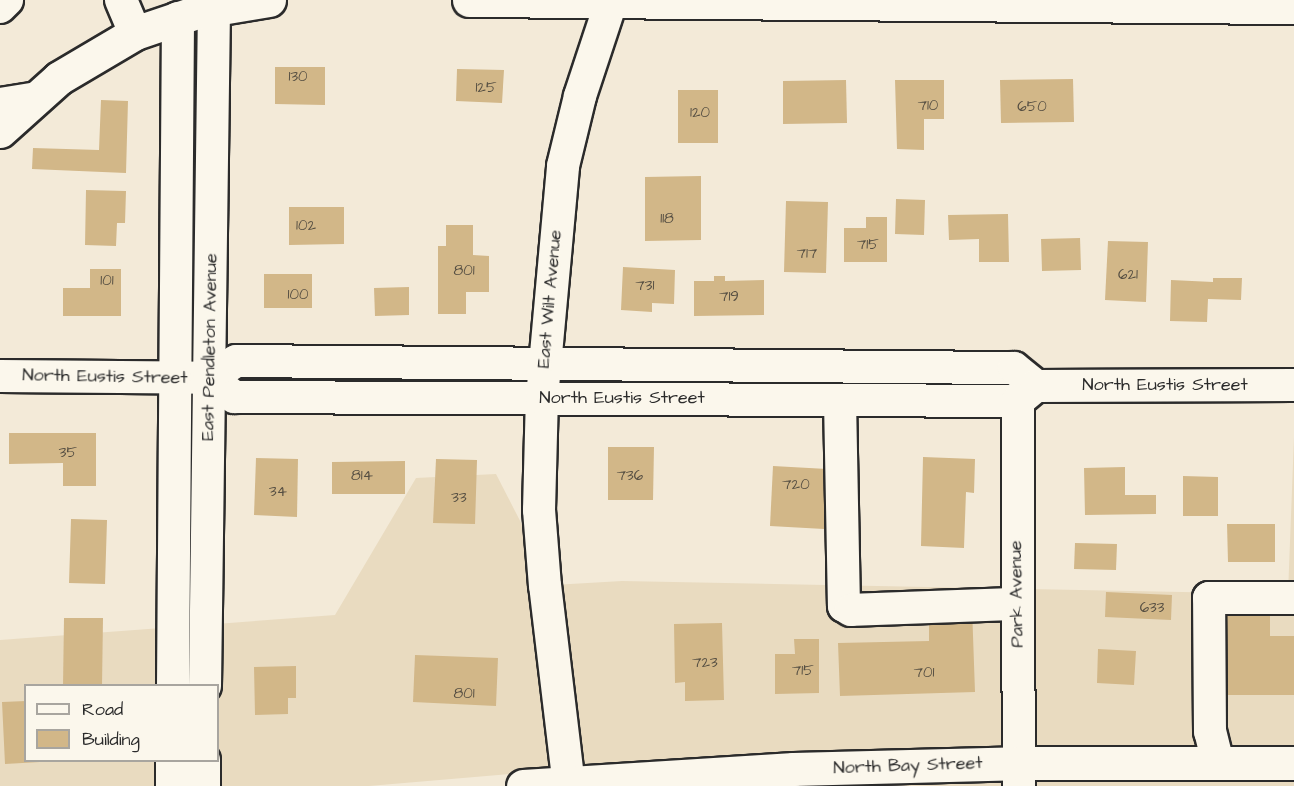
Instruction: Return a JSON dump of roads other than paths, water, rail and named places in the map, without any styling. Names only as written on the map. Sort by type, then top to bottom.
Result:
[{"type":"main road","points":[[0,131],[33,99],[82,62],[135,33],[214,8],[269,0]]},
{"type":"main road","points":[[469,0],[1060,2],[1294,7]]},
{"type":"main road","name":"North Bay Street","points":[[522,786],[1019,774],[1218,763],[1294,764]]},
{"type":"street","points":[[0,7],[7,0]]},
{"type":"street","points":[[121,0],[135,33]]},
{"type":"street","name":"East Wilt Avenue","points":[[569,784],[540,521],[542,398],[563,166],[580,96],[610,2]]},
{"type":"street","name":"East Pendleton Avenue","points":[[205,684],[214,8]]},
{"type":"street","name":"East Pendleton Avenue","points":[[173,684],[178,18]]},
{"type":"street","points":[[0,104],[33,99]]},
{"type":"street","name":"North Eustis Street","points":[[0,376],[210,378],[236,361],[1014,368],[1027,394]]},
{"type":"street","name":"North Eustis Street","points":[[210,378],[234,397],[840,400],[1294,385]]},
{"type":"street","name":"Park Avenue","points":[[1019,774],[1017,604],[1027,394]]},
{"type":"street","points":[[840,400],[844,606],[850,610],[1017,604]]},
{"type":"street","points":[[1218,763],[1210,732],[1209,598],[1294,598]]},
{"type":"street","points":[[172,762],[172,786]]},
{"type":"street","points":[[204,762],[204,786]]}]
